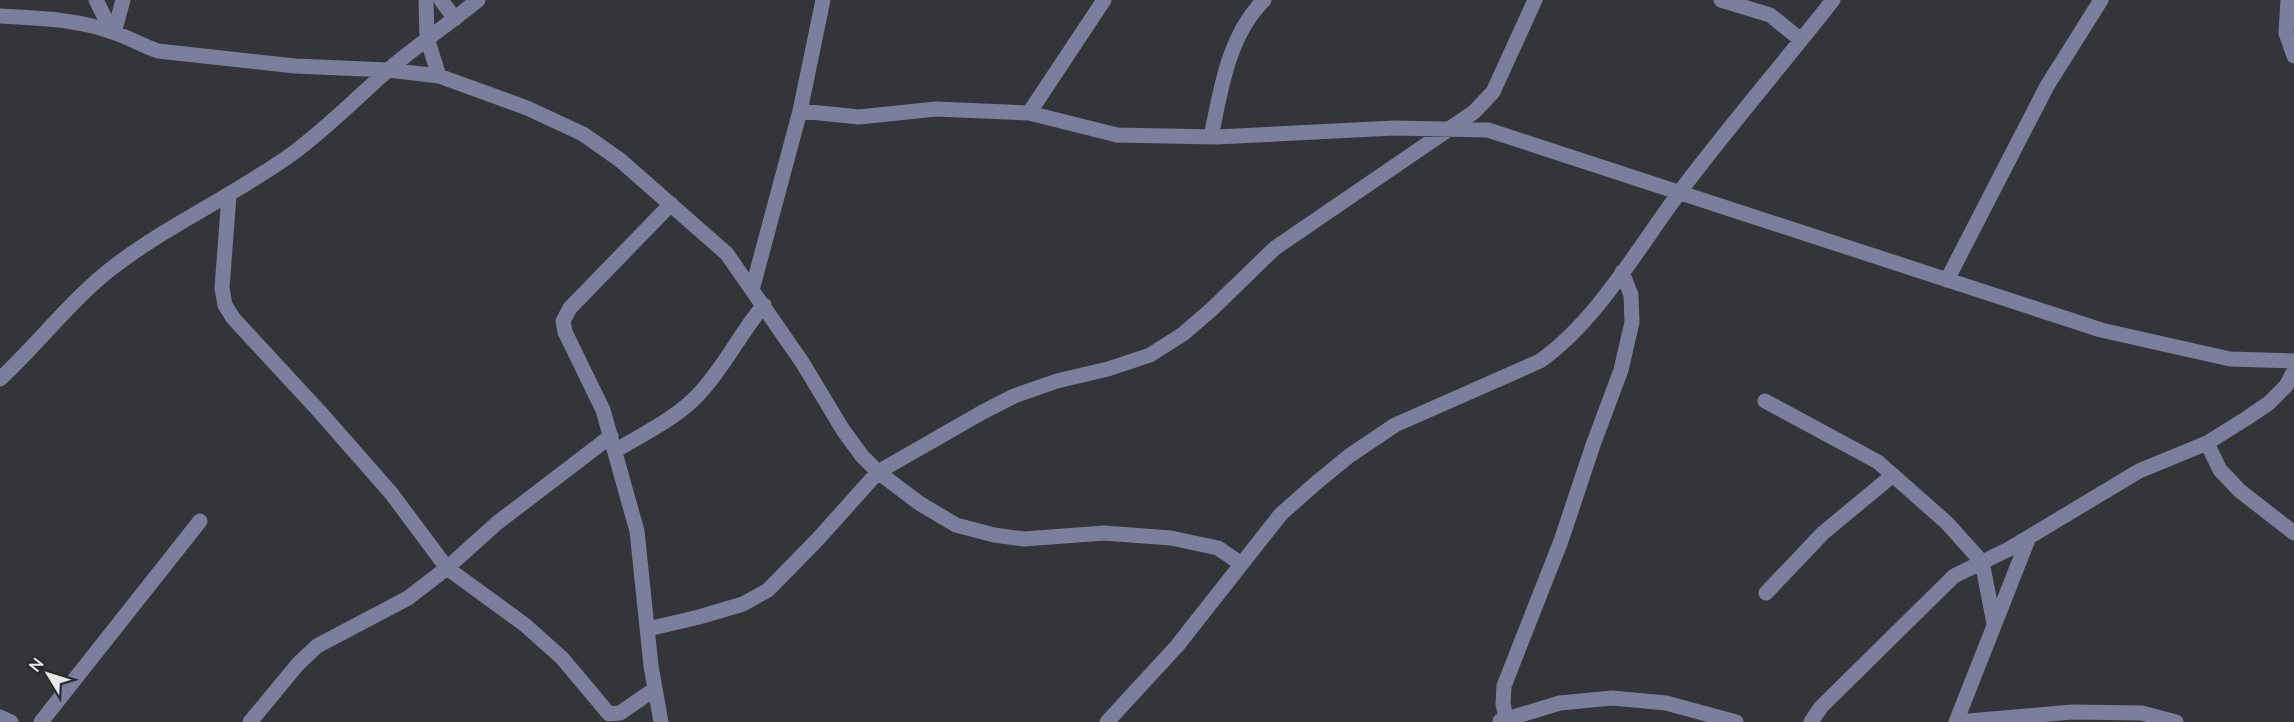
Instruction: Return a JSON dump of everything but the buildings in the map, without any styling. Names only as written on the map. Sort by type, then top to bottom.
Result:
[{"type":"street","points":[[96,0],[105,18],[116,31],[139,45],[158,51],[295,66],[388,70],[439,76],[526,108],[583,134],[620,160],[727,254],[764,305],[862,456],[878,472],[920,503],[956,525],[994,535],[1024,539],[1104,533],[1171,538],[1200,542],[1218,548],[1240,563]]},
{"type":"street","points":[[116,31],[123,0]]},
{"type":"street","points":[[426,0],[427,38],[439,76]]},
{"type":"street","points":[[441,0],[455,19]]},
{"type":"street","points":[[0,380],[76,302],[115,266],[297,150],[388,70],[478,0]]},
{"type":"street","points":[[752,290],[800,111],[823,0]]},
{"type":"street","points":[[1029,113],[1104,0]]},
{"type":"street","points":[[1211,137],[1221,87],[1238,35],[1249,14],[1264,0]]},
{"type":"street","points":[[648,629],[743,604],[768,590],[878,472],[1014,396],[1150,355],[1183,334],[1275,248],[1474,112],[1493,92],[1535,0]]},
{"type":"street","points":[[1721,0],[1770,15],[1802,40]]},
{"type":"street","points":[[1107,722],[1177,646],[1240,563],[1281,514],[1349,456],[1395,425],[1540,361],[1557,348],[1577,328],[1622,272],[1679,192],[1833,0]]},
{"type":"street","points":[[1947,280],[2047,86],[2101,0]]},
{"type":"street","points":[[2288,0],[2286,33],[2294,56]]},
{"type":"street","points":[[0,16],[57,19],[116,31]]},
{"type":"street","points":[[800,111],[859,117],[936,109],[1029,113],[1117,135],[1211,137],[1394,128],[1488,130],[2101,330],[2230,359],[2294,361]]},
{"type":"street","points":[[229,195],[222,288],[225,305],[233,318],[391,493],[447,568],[525,625],[561,658],[609,714],[620,713],[655,690]]},
{"type":"street","points":[[661,722],[655,690],[637,531],[603,410],[565,333],[563,321],[570,308],[671,204]]},
{"type":"street","points":[[1622,272],[1631,295],[1632,322],[1622,370],[1593,445],[1561,541],[1504,686],[1504,721],[1560,704],[1612,698],[1666,703],[1729,721]]},
{"type":"street","points":[[250,722],[298,664],[317,646],[408,597],[447,568],[497,523],[613,444],[686,407],[705,386],[748,323],[764,305]]},
{"type":"street","points":[[1811,722],[1836,691],[1954,576],[2029,537],[2139,471],[2207,442],[2269,403],[2286,386],[2294,371]]},
{"type":"street","points":[[1765,401],[1878,462],[1947,523],[1982,562],[1994,623]]},
{"type":"street","points":[[2207,442],[2220,470],[2240,491],[2294,533]]},
{"type":"street","points":[[1766,593],[1822,533],[1893,475]]},
{"type":"street","points":[[41,722],[200,521]]},
{"type":"street","points":[[2029,537],[1957,722],[2072,712],[2142,713],[2176,722]]},
{"type":"street","points":[[0,717],[11,722]]}]
